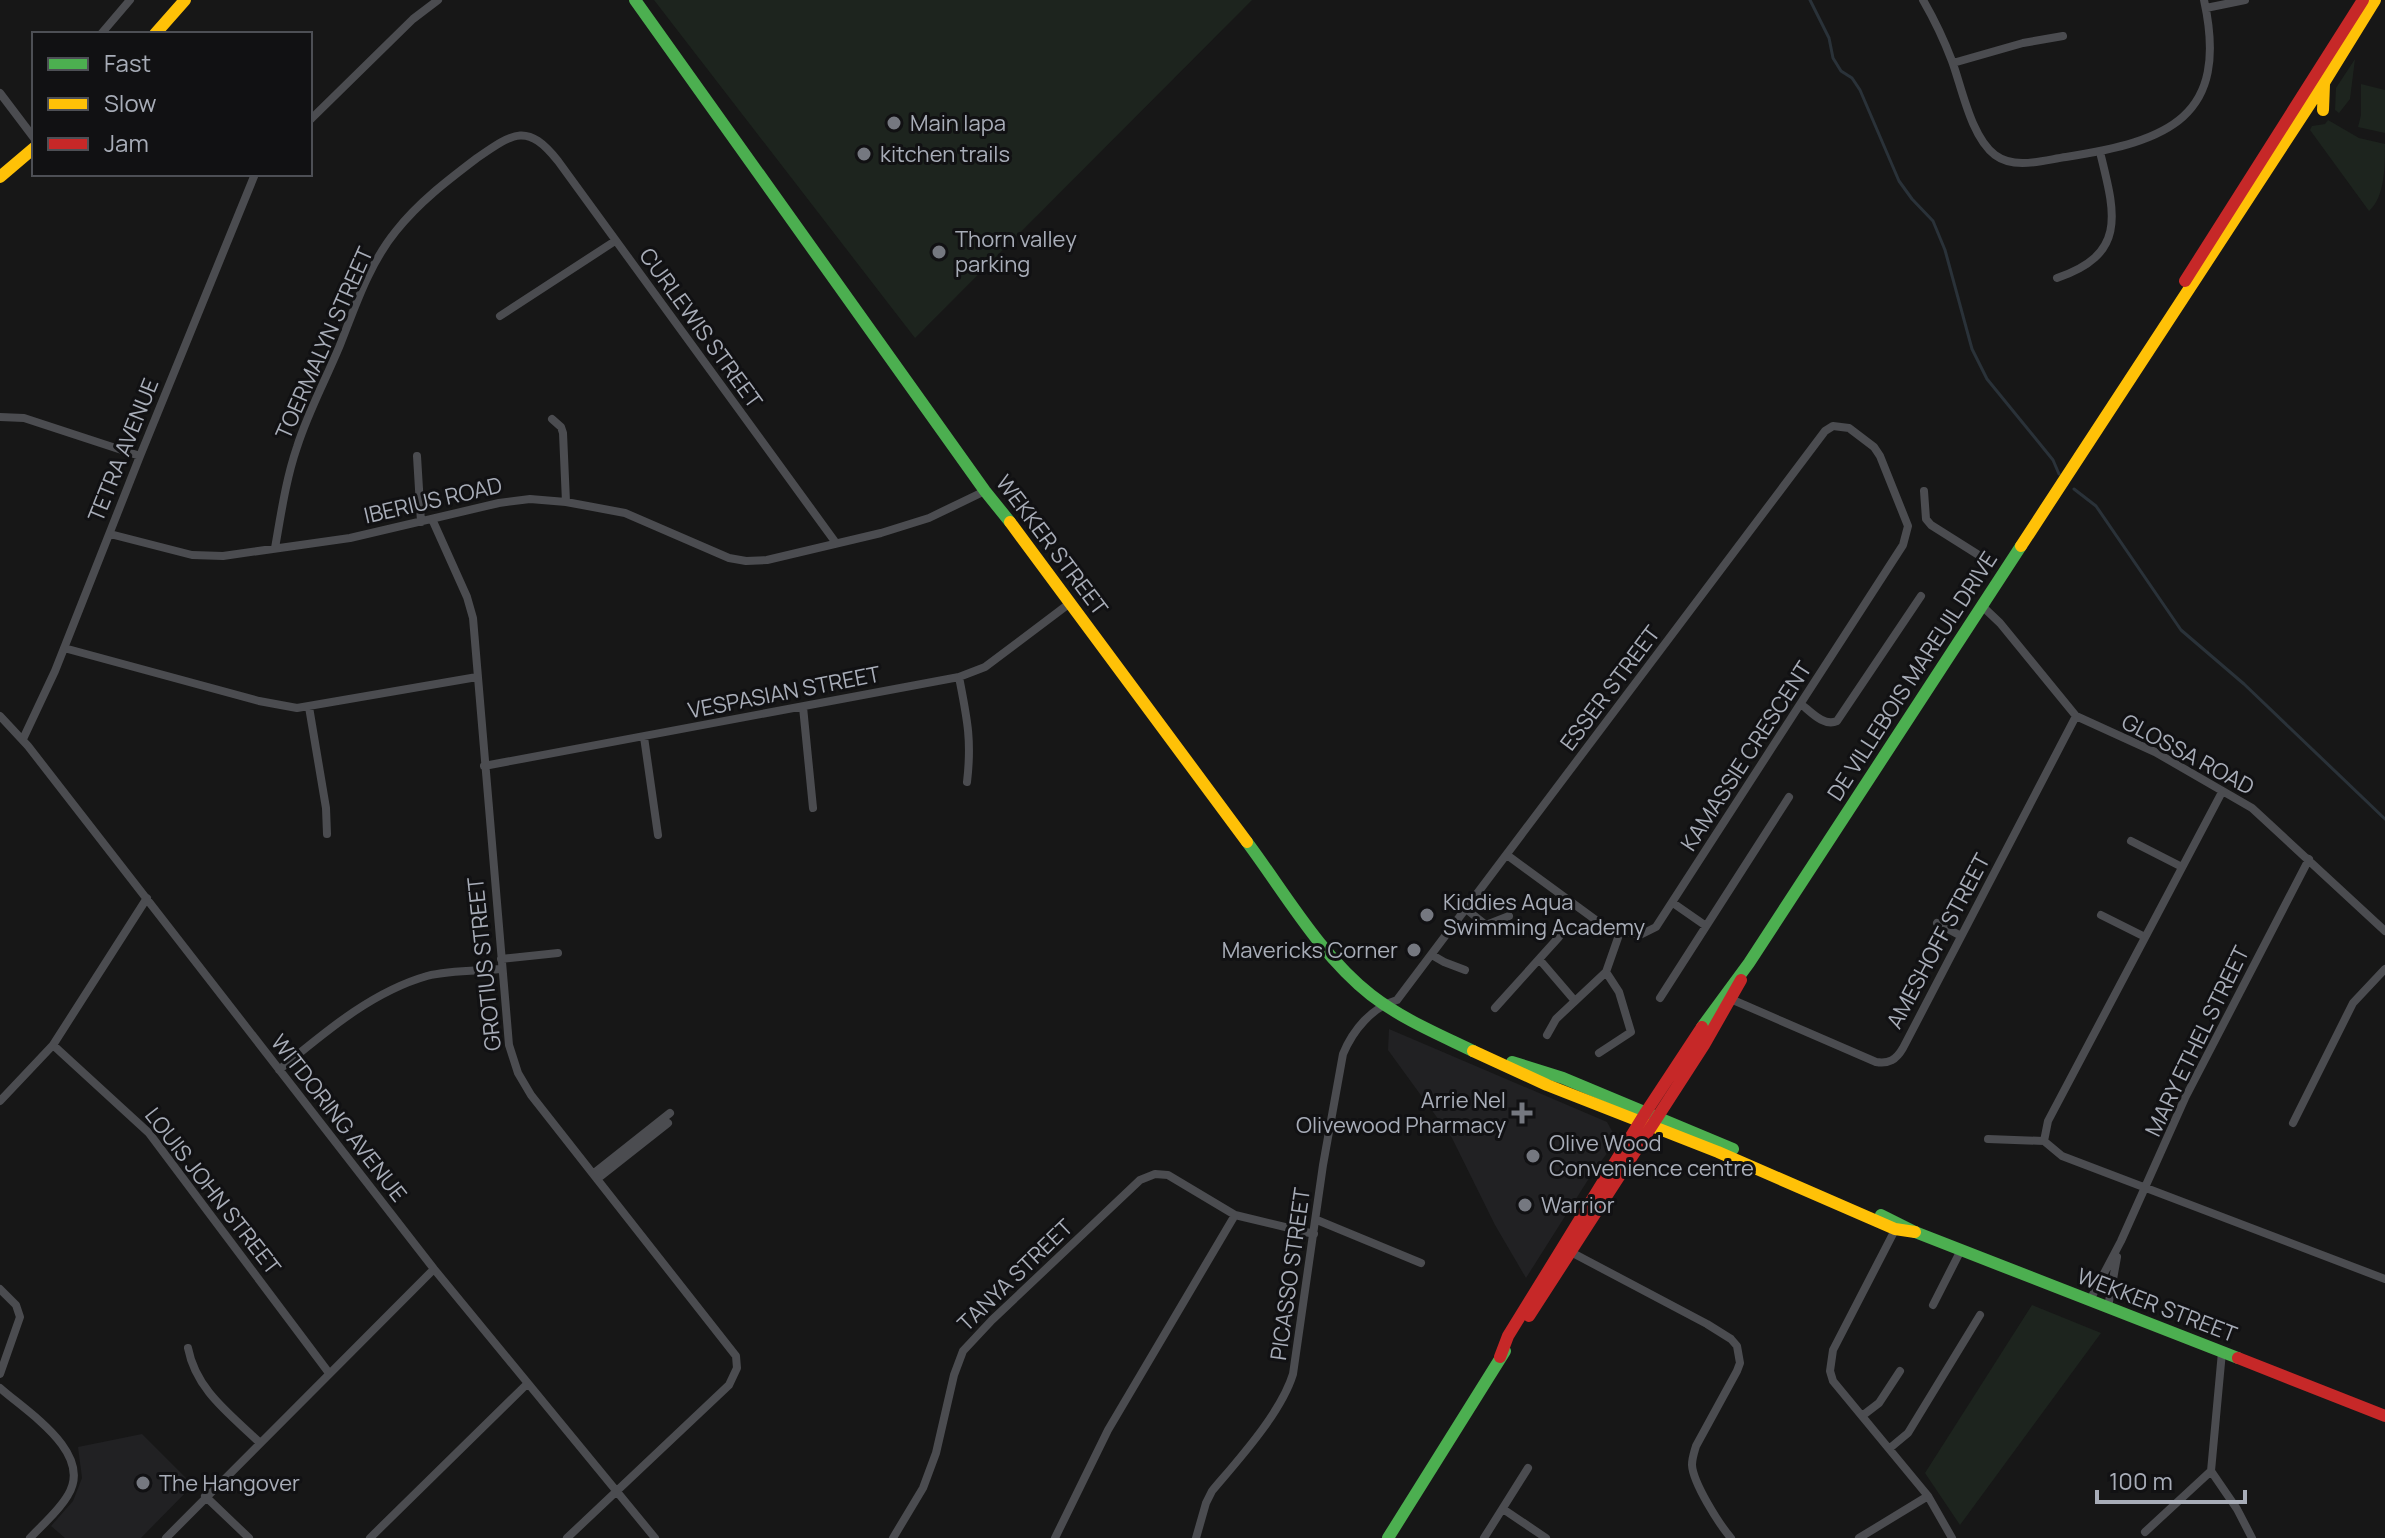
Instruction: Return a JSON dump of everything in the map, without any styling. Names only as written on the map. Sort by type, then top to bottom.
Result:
[{"type":"street","points":[[103,32],[130,0]]},
{"type":"street","points":[[157,32],[185,0]]},
{"type":"street","points":[[312,118],[413,19],[438,0]]},
{"type":"street","name":"WEKKER STREET","points":[[635,0],[985,491],[1330,955],[1384,1004],[1427,1029],[1547,1085],[1649,1119],[1718,1152],[1897,1225],[2385,1416]]},
{"type":"street","points":[[1923,0],[1953,63],[1982,139],[2001,158],[2031,162],[2126,146],[2162,132],[2189,113],[2205,88],[2210,66],[2205,4],[2245,0]]},
{"type":"street","name":"DE VILLEBOIS MAREUIL DRIVE","points":[[2108,412],[2217,228],[2363,0]]},
{"type":"street","name":"DE VILLEBOIS MAREUIL DRIVE","points":[[1388,1538],[1749,963],[2375,0]]},
{"type":"street","points":[[1953,63],[2023,43],[2063,36]]},
{"type":"street","points":[[2301,116],[2325,111],[2322,97],[2325,81]]},
{"type":"street","points":[[0,93],[32,135]]},
{"type":"street","points":[[2273,142],[2301,107],[2309,103]]},
{"type":"street","name":"TOERMALYN STREET","points":[[275,548],[283,499],[297,445],[365,283],[389,241],[440,185],[495,145],[518,136],[534,137]]},
{"type":"street","name":"CURLEWIS STREET","points":[[534,137],[546,145],[558,161],[836,543]]},
{"type":"street","points":[[0,177],[32,150]]},
{"type":"street","points":[[2057,278],[2082,270],[2091,263],[2108,238],[2112,211],[2100,152]]},
{"type":"street","name":"TETRA AVENUE","points":[[23,739],[45,695],[254,176]]},
{"type":"street","points":[[500,316],[615,241]]},
{"type":"street","points":[[0,417],[24,418],[140,456]]},
{"type":"street","points":[[552,419],[563,433],[566,502]]},
{"type":"street","name":"ESSER STREET","points":[[1384,1004],[1397,1000],[1432,955],[1825,431],[1833,426],[1845,427],[1874,447],[1908,526]]},
{"type":"street","points":[[417,456],[421,522]]},
{"type":"street","name":"IBERIUS ROAD","points":[[110,534],[192,555],[223,556],[350,538],[514,500],[566,502],[625,513],[729,558],[746,561],[786,556],[929,518],[985,491]]},
{"type":"street","points":[[1924,491],[1926,519],[1936,530],[1977,554]]},
{"type":"street","name":"GROTIUS STREET","points":[[432,519],[471,608],[509,1045],[518,1073],[531,1095],[736,1356],[737,1368],[729,1385],[617,1491]]},
{"type":"street","points":[[1908,526],[1926,519]]},
{"type":"street","name":"KAMASSIE CRESCENT","points":[[1620,932],[1640,935],[1650,932],[1661,921],[1903,545],[1908,526]]},
{"type":"street","points":[[1801,704],[1828,723],[1837,721],[1921,596]]},
{"type":"street","name":"VESPASIAN STREET","points":[[484,766],[959,677],[985,667],[1070,603]]},
{"type":"street","name":"GLOSSA ROAD","points":[[1981,605],[2000,623],[2076,716],[2155,752],[2252,808],[2385,931]]},
{"type":"street","points":[[64,648],[283,707],[309,707],[477,677]]},
{"type":"street","points":[[959,677],[970,734],[967,782]]},
{"type":"street","points":[[309,707],[326,808],[327,834]]},
{"type":"street","points":[[803,707],[813,808]]},
{"type":"street","name":"WITDORING AVENUE","points":[[0,716],[23,739],[434,1269],[655,1538]]},
{"type":"street","name":"AMESHOFF STREET","points":[[1727,998],[1885,1063],[1898,1055],[2076,716]]},
{"type":"street","points":[[644,737],[658,835]]},
{"type":"street","points":[[2044,1141],[2048,1121],[2222,792]]},
{"type":"street","points":[[1660,998],[1789,797]]},
{"type":"street","points":[[2131,841],[2182,867]]},
{"type":"street","points":[[1507,855],[1598,923],[1620,932],[1606,972],[1556,1019],[1547,1035]]},
{"type":"street","name":"MARY ETHEL STREET","points":[[2090,1300],[2121,1241],[2185,1098],[2309,859]]},
{"type":"street","points":[[0,1101],[53,1045],[147,898]]},
{"type":"street","points":[[1673,903],[1706,926]]},
{"type":"street","points":[[1466,909],[1486,925],[1509,916]]},
{"type":"street","points":[[2101,915],[2145,937]]},
{"type":"street","points":[[1937,923],[1961,936]]},
{"type":"street","points":[[1495,1008],[1559,937]]},
{"type":"street","points":[[501,959],[558,953]]},
{"type":"street","points":[[1432,955],[1465,970]]},
{"type":"street","points":[[1539,959],[1575,1001]]},
{"type":"street","points":[[279,1070],[354,1011],[404,986],[435,975],[502,969]]},
{"type":"street","points":[[2293,1123],[2353,1003],[2385,969]]},
{"type":"street","points":[[1599,1053],[1631,1032],[1619,992],[1606,972]]},
{"type":"street","name":"PICASSO STREET","points":[[1196,1538],[1212,1491],[1275,1411],[1290,1384],[1343,1054],[1357,1030],[1384,1004]]},
{"type":"street","name":"LOUIS JOHN STREET","points":[[53,1045],[149,1133],[329,1373]]},
{"type":"street","points":[[595,1176],[670,1113]]},
{"type":"street","points":[[595,1176],[668,1123]]},
{"type":"street","points":[[1988,1139],[2044,1141],[2062,1156],[2385,1279]]},
{"type":"street","name":"TANYA STREET","points":[[893,1538],[923,1488],[936,1453],[954,1375],[963,1351],[1134,1185],[1149,1175],[1168,1175],[1235,1215]]},
{"type":"street","points":[[1055,1538],[1108,1430],[1235,1215],[1314,1234]]},
{"type":"street","points":[[1317,1220],[1421,1263]]},
{"type":"street","points":[[1897,1225],[1831,1356],[1830,1371],[1833,1381],[1928,1496],[1952,1538]]},
{"type":"street","name":"MARY ETHEL STREET","points":[[2108,1307],[2121,1241]]},
{"type":"street","points":[[1566,1250],[1707,1324],[1737,1346],[1740,1363],[1692,1459],[1693,1472],[1706,1499],[1731,1538]]},
{"type":"street","points":[[1933,1305],[1961,1250]]},
{"type":"street","points":[[166,1538],[434,1269]]},
{"type":"street","points":[[0,1289],[16,1305],[20,1317],[0,1374]]},
{"type":"street","points":[[1890,1448],[1908,1433],[1980,1315]]},
{"type":"street","points":[[188,1348],[192,1367],[206,1390],[259,1442]]},
{"type":"street","points":[[2222,1352],[2211,1471],[2252,1538]]},
{"type":"street","points":[[1862,1416],[1879,1403],[1900,1371]]},
{"type":"street","points":[[370,1538],[527,1384]]},
{"type":"street","points":[[0,1388],[62,1442],[72,1461],[73,1484],[68,1495],[30,1538]]},
{"type":"street","points":[[1484,1538],[1528,1468]]},
{"type":"street","points":[[2145,1532],[2211,1471]]},
{"type":"street","points":[[567,1538],[617,1491]]},
{"type":"street","points":[[205,1496],[249,1538]]},
{"type":"street","points":[[1859,1538],[1928,1496]]},
{"type":"street","points":[[1503,1509],[1546,1538]]},
{"type":"shaded area","points":[[654,0],[1252,0],[915,338]]},
{"type":"shaded area","points":[[2355,59],[2350,99],[2339,113],[2335,110],[2336,88]]},
{"type":"shaded area","points":[[2361,84],[2385,90],[2385,133],[2358,127]]},
{"type":"shaded area","points":[[2328,120],[2359,138],[2385,144],[2381,189],[2369,211],[2310,130],[2312,126],[2325,124]]},
{"type":"shaded area","name":"Olive Wood Convenience centre","points":[[1389,1029],[1607,1122],[1617,1140],[1593,1172],[1526,1278],[1495,1225],[1452,1138],[1388,1050]]},
{"type":"shaded area","points":[[2032,1305],[2101,1333],[1960,1525],[1925,1473]]},
{"type":"shaded area","points":[[142,1434],[193,1485],[141,1538],[65,1538],[51,1526],[73,1501],[82,1478],[78,1447]]},
{"type":"waterway","points":[[1810,0],[1829,38],[1833,58],[1860,90],[1899,181],[1933,221],[1945,250],[1972,349],[1987,379],[2053,460],[2059,474]]},
{"type":"waterway","points":[[2074,489],[2096,506],[2181,630],[2244,684],[2385,819]]},
{"type":"traffic: fast","points":[[635,0],[1010,522]]},
{"type":"traffic: fast","points":[[1702,1027],[1749,963],[2021,546]]},
{"type":"traffic: fast","points":[[1247,842],[1304,923],[1353,979],[1395,1011],[1473,1051]]},
{"type":"traffic: fast","points":[[1512,1062],[1563,1078],[1733,1149]]},
{"type":"traffic: fast","points":[[1881,1215],[1915,1232],[2238,1358]]},
{"type":"traffic: fast","points":[[1388,1538],[1505,1351]]},
{"type":"traffic: slow","points":[[157,32],[185,0]]},
{"type":"traffic: slow","points":[[2021,546],[2375,0]]},
{"type":"traffic: slow","points":[[2323,110],[2324,84]]},
{"type":"traffic: slow","points":[[0,177],[32,150]]},
{"type":"traffic: slow","points":[[1010,522],[1247,842]]},
{"type":"traffic: slow","points":[[1473,1051],[1547,1085],[1718,1152],[1895,1229],[1915,1232]]},
{"type":"traffic: jam","points":[[2185,281],[2363,0]]},
{"type":"traffic: jam","points":[[1529,1316],[1704,1045],[1741,980]]},
{"type":"traffic: jam","points":[[1500,1357],[1508,1336],[1702,1027]]},
{"type":"traffic: jam","points":[[2238,1358],[2385,1416]]},
{"type":"place","name":"Main lapa","points":[[894,123]]},
{"type":"place","name":"kitchen trails","points":[[864,154]]},
{"type":"place","name":"Thorn valley parking","points":[[939,252]]},
{"type":"place","name":"Kiddies Aqua Swimming Academy","points":[[1427,915]]},
{"type":"place","name":"Mavericks Corner","points":[[1414,950]]},
{"type":"place","name":"Arrie Nel Olivewood Pharmacy","points":[[1522,1113]]},
{"type":"place","name":"Olive Wood Convenience centre","points":[[1533,1156]]},
{"type":"place","name":"Warrior","points":[[1525,1205]]},
{"type":"place","name":"The Hangover","points":[[143,1483]]}]
